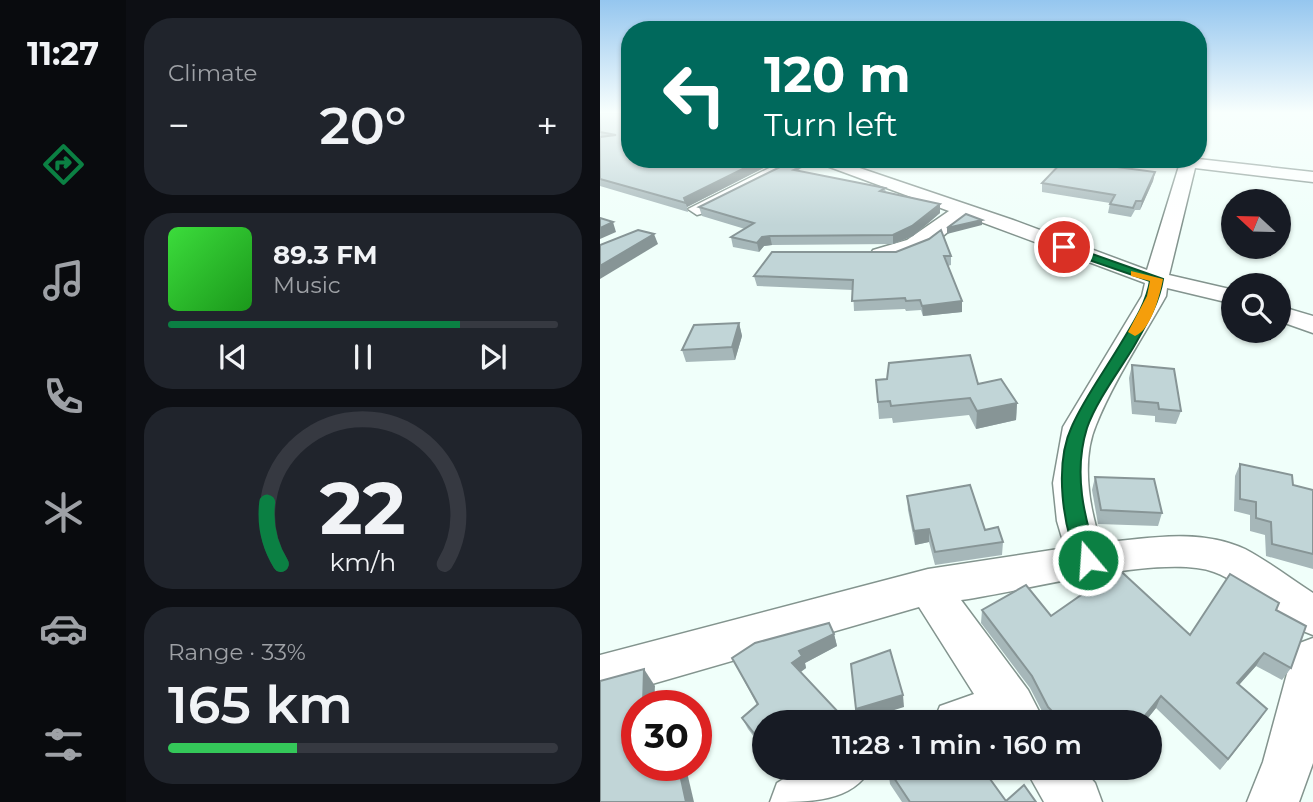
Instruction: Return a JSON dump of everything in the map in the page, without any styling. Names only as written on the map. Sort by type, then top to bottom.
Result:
[{"type":"street","points":[[1207,165],[1313,177]]},
{"type":"street","points":[[697,209],[781,168]]},
{"type":"street","points":[[842,168],[1157,279],[1221,294]]},
{"type":"street","points":[[1088,560],[1075,521],[1070,484],[1079,427],[1154,296],[1187,168]]},
{"type":"street","points":[[858,255],[897,253],[909,248],[935,232],[962,209]]},
{"type":"street","points":[[1291,317],[1313,325]]},
{"type":"street","points":[[600,677],[928,587],[1011,576],[1088,560],[1180,551],[1208,554],[1250,571],[1313,616]]},
{"type":"street","points":[[928,587],[1013,710]]},
{"type":"street","points":[[1273,802],[1288,762],[1313,659]]},
{"type":"street","points":[[796,802],[828,780]]},
{"type":"street","points":[[1059,780],[1076,802]]},
{"type":"building","points":[[600,150],[621,150],[621,168],[745,168],[684,198],[686,203],[600,179]]},
{"type":"building","points":[[778,168],[799,168],[794,170],[885,188],[880,191],[940,204],[912,226],[893,235],[770,236],[762,237],[757,243],[731,237],[754,223],[699,207]]},
{"type":"building","points":[[1056,168],[1125,168],[1155,172],[1142,201],[1136,201],[1133,208],[1110,204],[1115,195],[1042,183]]},
{"type":"building","points":[[966,214],[982,220],[947,228]]},
{"type":"building","points":[[600,218],[613,222],[600,228]]},
{"type":"building","points":[[638,230],[654,234],[600,266],[600,245]]},
{"type":"building","points":[[941,230],[951,256],[944,256],[962,301],[922,306],[920,300],[906,301],[905,298],[852,301],[853,280],[754,276],[772,252],[896,252],[929,239]]},
{"type":"building","points":[[739,323],[732,347],[682,350],[694,325]]},
{"type":"building","points":[[970,355],[978,384],[1001,379],[1017,403],[977,411],[970,398],[891,406],[890,401],[878,402],[876,380],[887,379],[889,363]]},
{"type":"building","points":[[1132,365],[1174,369],[1181,411],[1159,409],[1158,403],[1135,401]]},
{"type":"building","points":[[1240,464],[1292,475],[1293,485],[1313,490],[1313,554],[1272,544],[1271,522],[1256,518],[1256,502],[1240,499]]},
{"type":"building","points":[[1095,477],[1154,479],[1162,513],[1101,510]]},
{"type":"building","points":[[970,485],[985,530],[998,527],[1003,542],[935,552],[929,529],[914,531],[907,496]]},
{"type":"building","points":[[1112,563],[1190,635],[1230,574],[1279,603],[1276,610],[1306,626],[1291,668],[1264,653],[1237,683],[1267,709],[1228,759],[1161,696],[1150,710],[1051,710],[1032,676],[982,610],[1026,585],[1051,616],[1091,588],[1086,583]]},
{"type":"building","points":[[829,623],[834,634],[799,651],[802,656],[792,663],[836,710],[752,710],[752,731],[742,718],[758,704],[732,658],[755,643]]},
{"type":"building","points":[[890,650],[903,695],[856,709],[851,664]]},
{"type":"building","points":[[644,669],[643,690],[621,690],[621,781],[681,781],[686,802],[600,802],[600,681]]},
{"type":"building","points":[[895,780],[991,780],[1006,801],[1024,785],[1036,802],[910,802]]},
{"type":"slow traffic","points":[[1135,273],[1157,279],[1154,296],[1135,332]]},
{"type":"route","points":[[1064,247],[1133,273],[1157,279],[1154,296],[1142,320],[1079,427],[1071,461],[1070,484],[1075,521],[1088,560]]}]
